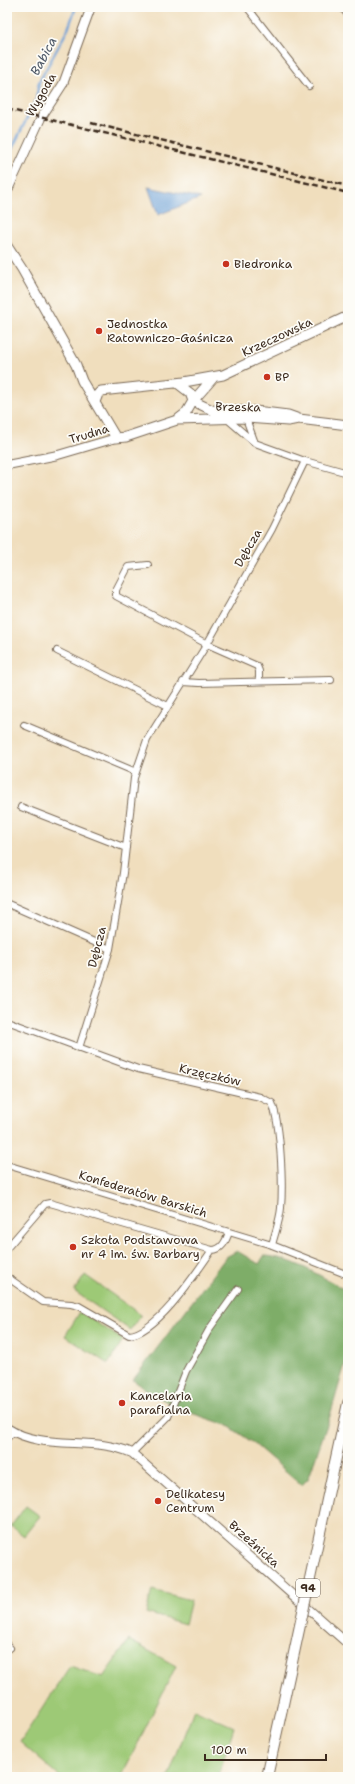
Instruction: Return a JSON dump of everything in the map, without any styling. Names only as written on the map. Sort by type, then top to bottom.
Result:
[{"type":"main road","points":[[7,246],[22,269],[76,365],[82,381],[116,438]]},
{"type":"main road","name":"Krzeczowska","points":[[101,391],[177,383],[224,375],[348,316]]},
{"type":"main road","points":[[76,365],[87,378],[91,386],[101,391],[95,402]]},
{"type":"main road","points":[[176,420],[186,413],[193,401],[214,377]]},
{"type":"main road","points":[[177,383],[190,393],[193,401]]},
{"type":"main road","name":"Brzeska","points":[[193,401],[212,410],[244,414],[288,415],[299,419],[348,425]]},
{"type":"main road","name":"Brzeska","points":[[176,420],[226,418],[244,414]]},
{"type":"main road","name":"Trudna","points":[[116,438],[164,425],[176,420]]},
{"type":"main road","name":"94","points":[[267,1777],[348,1403]]},
{"type":"street","name":"Wygoda","points":[[7,192],[41,119],[63,84],[91,7]]},
{"type":"street","points":[[248,7],[308,86]]},
{"type":"street","points":[[342,7],[348,15]]},
{"type":"street","points":[[244,414],[255,443]]},
{"type":"street","points":[[226,418],[255,443],[305,461],[348,473]]},
{"type":"street","name":"Trudna","points":[[7,465],[58,456],[116,438]]},
{"type":"street","name":"Dębcza","points":[[79,1048],[110,949],[126,848],[134,778],[147,740],[207,644],[272,529],[305,461]]},
{"type":"street","points":[[148,565],[128,567],[116,590],[116,596],[207,644],[257,666],[259,671],[259,681]]},
{"type":"street","points":[[57,652],[168,706]]},
{"type":"street","points":[[184,682],[199,683],[331,680]]},
{"type":"street","points":[[24,725],[136,772]]},
{"type":"street","points":[[21,807],[126,848]]},
{"type":"street","points":[[8,904],[110,949]]},
{"type":"street","name":"Krzęczków","points":[[7,1022],[138,1070],[260,1097],[272,1103],[276,1113],[281,1169],[281,1210],[272,1245]]},
{"type":"street","name":"Konfederatów Barskich","points":[[7,1165],[272,1245],[347,1275]]},
{"type":"street","points":[[7,1248],[45,1204],[50,1203],[212,1250],[216,1250],[223,1245],[229,1232]]},
{"type":"street","points":[[7,1276],[43,1302],[79,1306],[129,1335],[136,1334],[163,1314],[212,1250]]},
{"type":"street","points":[[132,1453],[168,1417],[186,1371],[210,1328],[238,1289]]},
{"type":"street","name":"Brzeźnicka","points":[[9,1433],[34,1439],[107,1445],[132,1453],[348,1644]]},
{"type":"green space","points":[[237,1251],[259,1264],[264,1256],[274,1257],[296,1264],[308,1269],[348,1292],[348,1347],[346,1361],[329,1419],[308,1479],[302,1485],[252,1442],[227,1425],[194,1414],[155,1396],[133,1380],[226,1257]]},
{"type":"green space","points":[[85,1275],[141,1315],[130,1330],[74,1291]]},
{"type":"green space","points":[[80,1312],[123,1340],[108,1364],[65,1336]]},
{"type":"green space","points":[[26,1506],[40,1516],[24,1536],[11,1526]]},
{"type":"green space","points":[[152,1590],[191,1600],[185,1624],[146,1613]]},
{"type":"green space","points":[[129,1640],[176,1666],[121,1777],[60,1777],[20,1742],[70,1666],[103,1677]]},
{"type":"green space","points":[[194,1709],[234,1727],[218,1777],[168,1777]]},
{"type":"water","points":[[148,187],[201,198],[158,215]]},
{"type":"waterway","name":"Babica","points":[[7,156],[10,153],[36,100],[39,82],[68,29],[76,7]]},
{"type":"railway","points":[[7,109],[348,193]]},
{"type":"railway","points":[[91,123],[348,186]]},
{"type":"place","name":"Biedronka","points":[[226,264]]},
{"type":"place","name":"Jednostka Ratowniczo-Gaśnicza","points":[[99,331]]},
{"type":"place","name":"BP","points":[[267,377]]},
{"type":"place","name":"Szkoła Podstawowa nr 4 im. św. Barbary","points":[[73,1247]]},
{"type":"place","name":"Kancelaria parafialna","points":[[122,1403]]},
{"type":"place","name":"Delikatesy Centrum","points":[[158,1501]]}]
